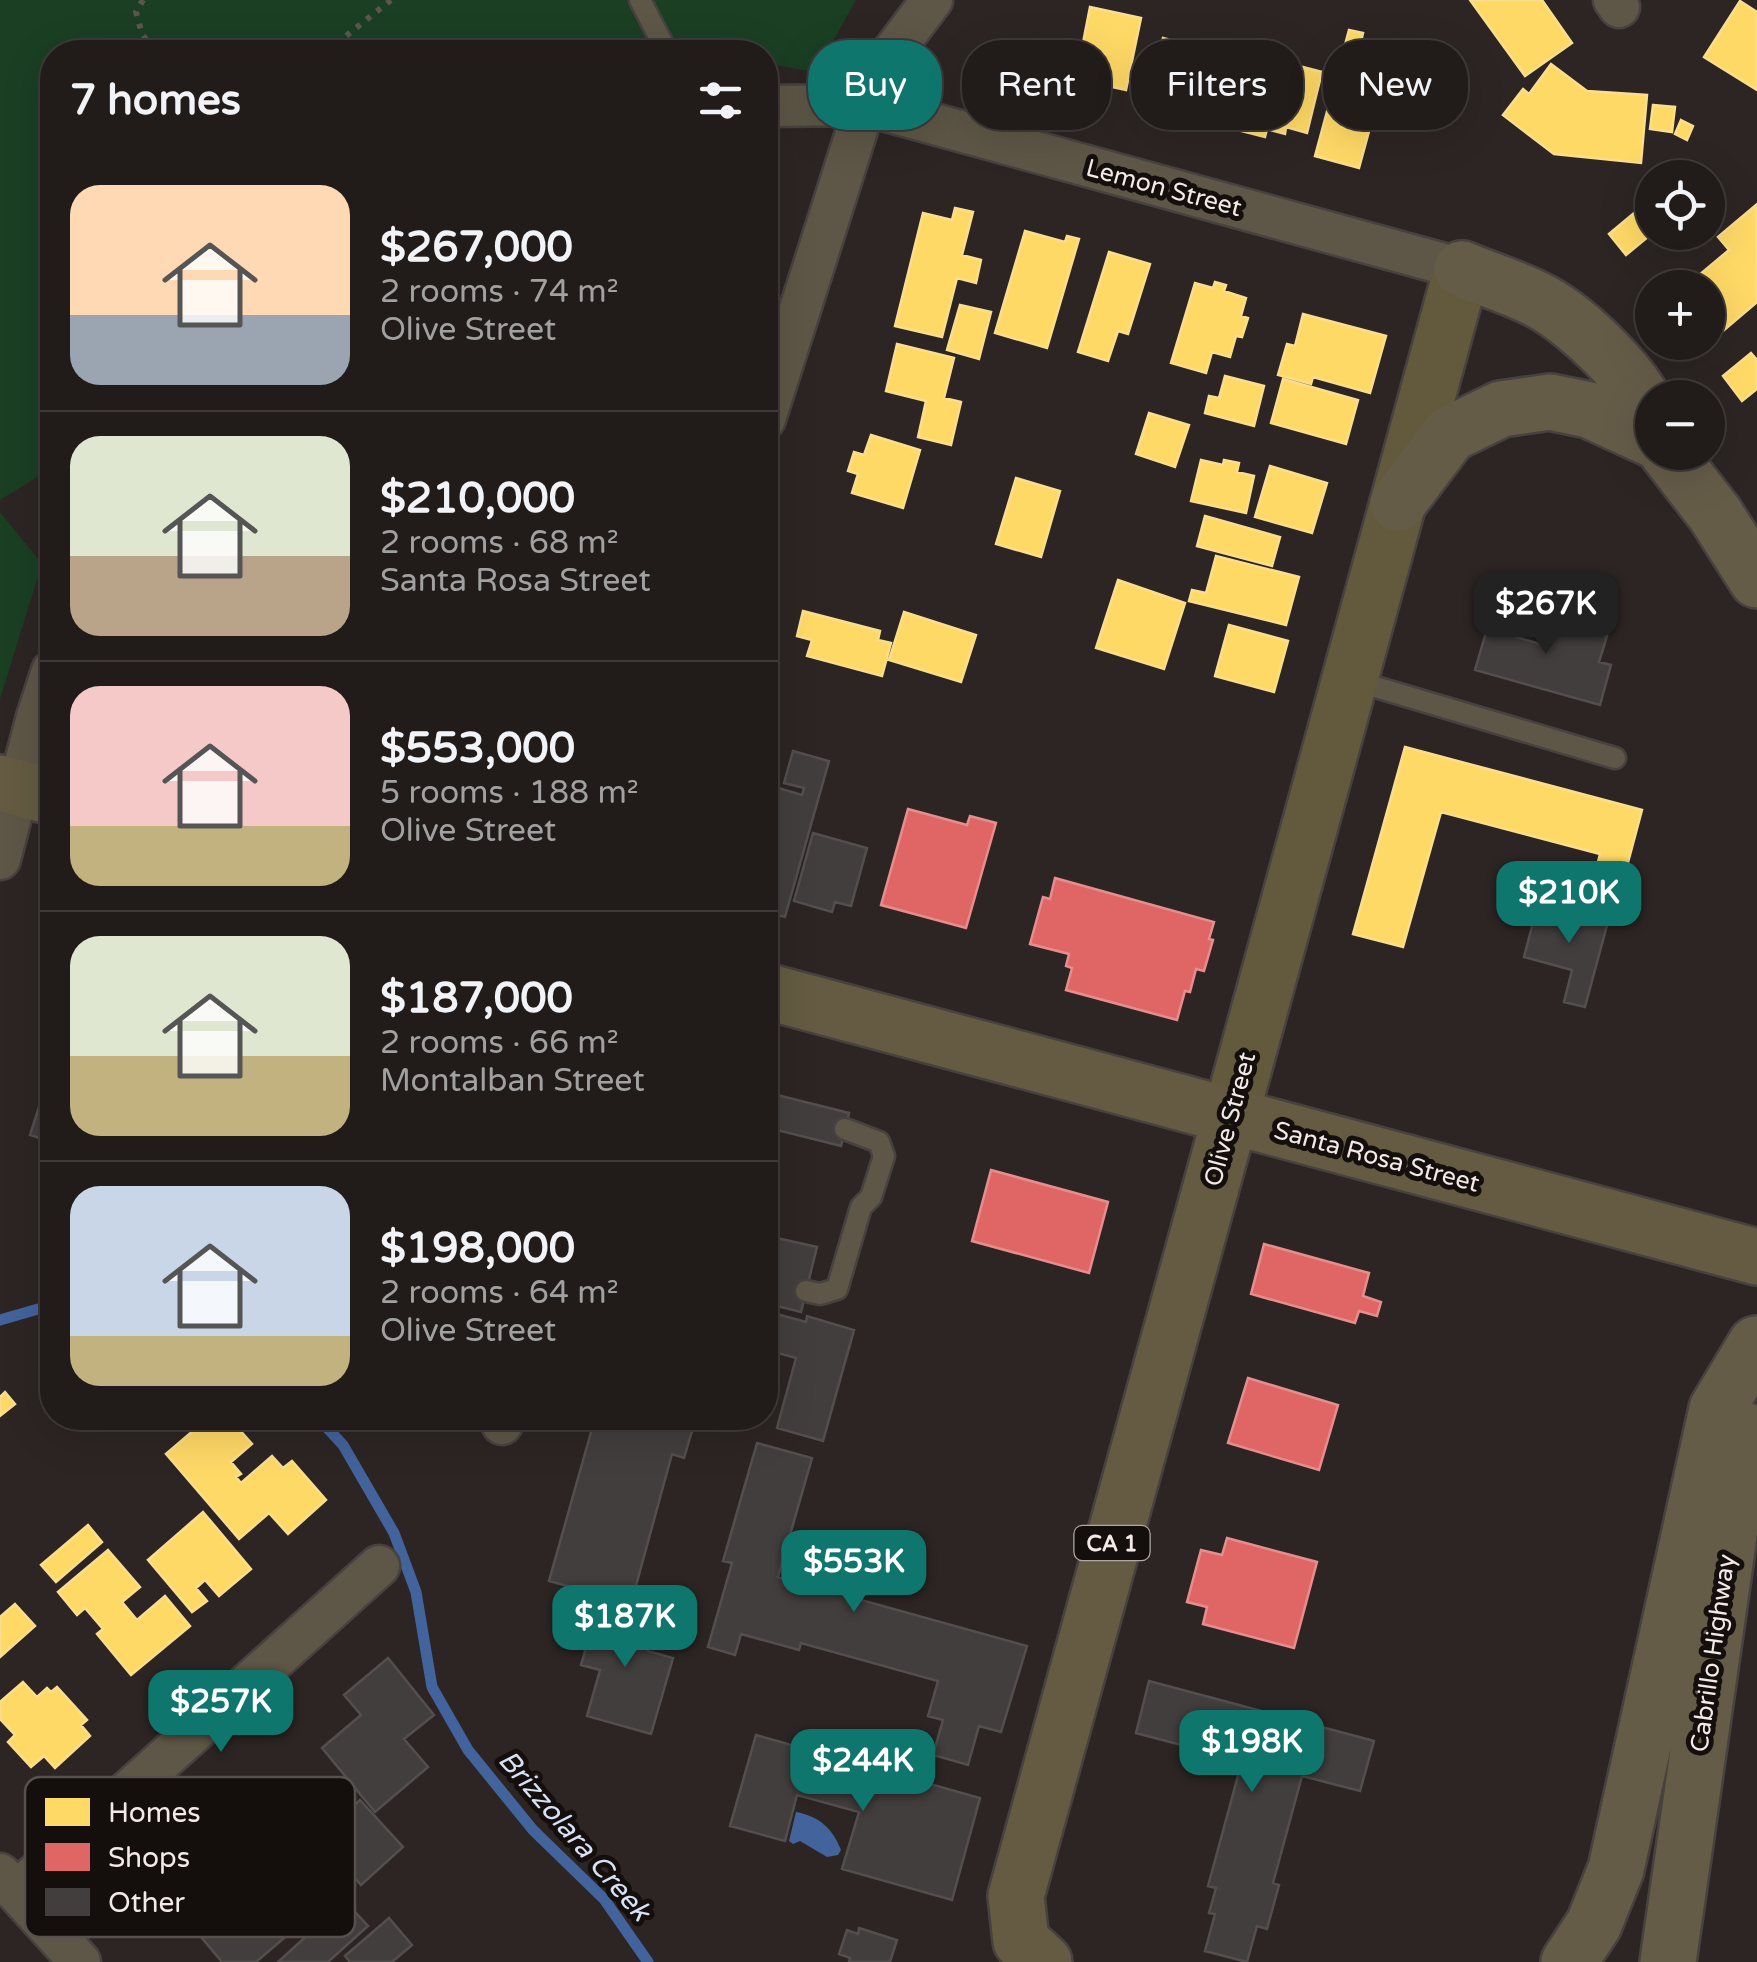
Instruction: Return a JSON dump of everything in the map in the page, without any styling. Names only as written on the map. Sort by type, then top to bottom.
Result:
[{"type":"highway","points":[[1462,269],[1543,302],[1605,354],[1635,387]]},
{"type":"highway","points":[[1398,503],[1450,434],[1501,409],[1550,402],[1590,410],[1635,430]]},
{"type":"highway","points":[[1681,470],[1757,580]]},
{"type":"highway","name":"Santa Rosa Street","points":[[778,995],[1757,1257]]},
{"type":"highway","name":"Olive Street","points":[[1044,1962],[1021,1941],[1016,1896],[1230,1118]]},
{"type":"highway","points":[[1569,1962],[1604,1904],[1616,1869],[1717,1409],[1757,1342]]},
{"type":"highway","name":"Cabrillo Highway","points":[[1668,1962],[1757,1342]]},
{"type":"main road","name":"Olive Street","points":[[1230,1118],[1462,269]]},
{"type":"street","points":[[902,40],[932,0]]},
{"type":"street","name":"Lemon Street","points":[[778,106],[808,106]]},
{"type":"street","name":"Lemon Street","points":[[942,127],[1462,269]]},
{"type":"street","points":[[778,378],[857,130]]},
{"type":"street","points":[[0,860],[24,789],[40,722]]},
{"type":"street","points":[[132,1777],[378,1566]]},
{"type":"street","points":[[8,1883],[25,1902]]},
{"type":"street","points":[[57,1937],[80,1962]]},
{"type":"lane","points":[[640,0],[661,40]]},
{"type":"lane","points":[[1350,680],[1615,758]]},
{"type":"lane","points":[[806,1292],[820,1294],[837,1289],[862,1207],[871,1197],[884,1156],[878,1142],[845,1129]]},
{"type":"path","points":[[143,0],[136,12],[146,40]]},
{"type":"path","points":[[341,40],[392,0]]},
{"type":"green space","points":[[0,0],[856,0],[834,40],[808,40],[808,71],[778,65],[778,40],[40,40],[40,475],[0,500]]},
{"type":"green space","points":[[0,512],[40,562],[40,570],[0,699]]},
{"type":"water","points":[[1553,861],[1606,873],[1602,892],[1548,881]]},
{"type":"water","points":[[796,1812],[818,1820],[829,1830],[841,1850],[838,1855],[827,1857],[800,1841],[789,1841]]},
{"type":"building: Homes","points":[[1470,0],[1542,0],[1572,43],[1525,76]]},
{"type":"building: Homes","points":[[1740,1],[1757,12],[1757,90],[1704,57]]},
{"type":"building: Homes","points":[[1090,7],[1141,18],[1136,40],[1131,40],[1126,90],[1111,87],[1111,40],[1084,40]]},
{"type":"building: Homes","points":[[1349,30],[1363,33],[1361,40],[1346,40]]},
{"type":"building: Homes","points":[[1551,64],[1587,91],[1647,95],[1641,160],[1554,154],[1503,115],[1523,89],[1529,94]]},
{"type":"building: Homes","points":[[1303,67],[1322,72],[1307,133],[1296,130],[1303,130]]},
{"type":"building: Homes","points":[[1653,105],[1675,107],[1672,132],[1650,129]]},
{"type":"building: Homes","points":[[1681,120],[1693,126],[1687,140],[1675,134]]},
{"type":"building: Homes","points":[[1323,126],[1323,130],[1369,130],[1359,168],[1315,156]]},
{"type":"building: Homes","points":[[1238,130],[1267,130],[1265,137]]},
{"type":"building: Homes","points":[[1756,205],[1757,302],[1725,329],[1725,270],[1705,270],[1729,250],[1725,231]]},
{"type":"building: Homes","points":[[955,208],[973,212],[962,255],[981,260],[976,283],[957,278],[942,337],[895,326],[923,213],[952,220]]},
{"type":"building: Homes","points":[[1635,212],[1635,248],[1626,255],[1609,234]]},
{"type":"building: Homes","points":[[1025,231],[1065,242],[1067,236],[1079,239],[1047,348],[995,333]]},
{"type":"building: Homes","points":[[1109,252],[1150,264],[1128,334],[1118,331],[1108,361],[1078,352]]},
{"type":"building: Homes","points":[[1215,282],[1226,285],[1224,291],[1246,298],[1241,316],[1248,318],[1242,337],[1236,336],[1230,357],[1212,352],[1206,373],[1171,363],[1195,283],[1213,288]]},
{"type":"building: Homes","points":[[960,305],[991,312],[979,359],[947,350]]},
{"type":"building: Homes","points":[[1303,314],[1386,336],[1370,393],[1313,377],[1311,384],[1278,375],[1287,344],[1295,346]]},
{"type":"building: Homes","points":[[897,344],[954,358],[944,398],[961,402],[951,445],[918,437],[926,401],[886,391]]},
{"type":"building: Homes","points":[[1751,353],[1757,360],[1757,389],[1742,401],[1723,376]]},
{"type":"building: Homes","points":[[1225,376],[1264,386],[1254,426],[1205,413],[1209,396],[1219,398]]},
{"type":"building: Homes","points":[[1283,379],[1358,400],[1346,444],[1271,423]]},
{"type":"building: Homes","points":[[1149,413],[1189,425],[1175,467],[1136,454]]},
{"type":"building: Homes","points":[[871,435],[920,450],[903,508],[852,493],[858,474],[848,471],[854,452],[864,455]]},
{"type":"building: Homes","points":[[1201,460],[1223,465],[1224,460],[1239,463],[1237,472],[1254,476],[1246,513],[1191,501]]},
{"type":"building: Homes","points":[[1270,466],[1327,483],[1312,533],[1255,517]]},
{"type":"building: Homes","points":[[1016,478],[1060,491],[1041,557],[996,544]]},
{"type":"building: Homes","points":[[1205,516],[1280,537],[1272,566],[1197,546]]},
{"type":"building: Homes","points":[[1216,556],[1299,577],[1286,625],[1189,601],[1192,590],[1206,593]]},
{"type":"building: Homes","points":[[1118,580],[1185,603],[1164,669],[1096,648]]},
{"type":"building: Homes","points":[[803,611],[880,631],[878,640],[891,643],[882,676],[807,656],[812,640],[797,636]]},
{"type":"building: Homes","points":[[904,612],[976,635],[961,682],[889,660]]},
{"type":"building: Homes","points":[[1229,625],[1288,641],[1274,692],[1215,676]]},
{"type":"building: Homes","points":[[1405,747],[1642,810],[1626,870],[1598,862],[1600,854],[1441,812],[1403,947],[1353,934]]},
{"type":"building: Homes","points":[[5,1392],[15,1404],[0,1416],[0,1397]]},
{"type":"building: Homes","points":[[194,1430],[240,1430],[252,1444],[231,1462],[241,1474],[236,1477],[241,1483],[272,1456],[283,1468],[292,1461],[326,1500],[288,1534],[269,1513],[239,1539],[166,1454]]},
{"type":"building: Homes","points":[[203,1512],[251,1569],[219,1596],[205,1580],[196,1588],[207,1601],[192,1612],[148,1560]]},
{"type":"building: Homes","points":[[88,1525],[102,1542],[56,1582],[41,1565]]},
{"type":"building: Homes","points":[[108,1550],[140,1587],[122,1602],[137,1620],[165,1596],[190,1626],[131,1675],[97,1634],[103,1629],[85,1608],[77,1615],[58,1592]]},
{"type":"building: Homes","points":[[15,1604],[35,1626],[0,1657],[0,1617]]},
{"type":"building: Homes","points":[[23,1682],[37,1697],[47,1688],[51,1692],[57,1687],[87,1720],[81,1725],[90,1736],[55,1768],[44,1756],[31,1767],[8,1742],[15,1735],[0,1719],[0,1702]]},
{"type":"building: Shops","points":[[908,809],[967,825],[970,816],[996,823],[966,928],[881,905]]},
{"type":"building: Shops","points":[[1055,878],[1214,922],[1204,971],[1196,969],[1177,1020],[1066,990],[1072,968],[1066,966],[1069,954],[1030,944],[1043,897],[1050,899]]},
{"type":"building: Shops","points":[[991,1170],[1108,1202],[1089,1273],[972,1241]]},
{"type":"building: Shops","points":[[1264,1244],[1369,1273],[1363,1296],[1381,1302],[1377,1316],[1359,1311],[1355,1323],[1251,1294]]},
{"type":"building: Shops","points":[[1248,1378],[1338,1405],[1319,1470],[1228,1443]]},
{"type":"building: Shops","points":[[1227,1538],[1317,1562],[1294,1648],[1203,1624],[1207,1607],[1187,1602],[1201,1550],[1222,1555]]},
{"type":"building: Other","points":[[1494,605],[1523,614],[1516,637],[1544,645],[1552,620],[1607,636],[1599,662],[1611,665],[1600,705],[1475,670]]},
{"type":"building: Other","points":[[793,751],[829,761],[785,917],[778,915],[778,788],[802,795],[804,788],[784,783]]},
{"type":"building: Other","points":[[813,833],[867,848],[851,906],[835,902],[832,912],[794,901]]},
{"type":"building: Other","points":[[1538,903],[1590,917],[1592,909],[1610,914],[1585,1007],[1564,1002],[1572,970],[1524,957]]},
{"type":"building: Other","points":[[778,1095],[849,1113],[841,1146],[778,1130]]},
{"type":"building: Other","points":[[40,1104],[40,1138],[30,1135]]},
{"type":"building: Other","points":[[778,1238],[817,1247],[801,1312],[778,1306]]},
{"type":"building: Other","points":[[778,1314],[806,1322],[807,1316],[854,1330],[823,1441],[778,1428],[796,1358],[778,1353]]},
{"type":"building: Other","points":[[592,1430],[692,1430],[684,1458],[672,1454],[631,1604],[549,1581]]},
{"type":"building: Other","points":[[757,1443],[812,1458],[778,1577],[1027,1646],[1001,1732],[979,1726],[968,1765],[933,1755],[943,1720],[928,1716],[938,1681],[801,1643],[799,1650],[741,1634],[735,1655],[708,1647],[732,1563],[723,1561]]},
{"type":"building: Other","points":[[598,1605],[656,1621],[648,1651],[673,1658],[651,1734],[587,1716],[600,1670],[581,1665]]},
{"type":"building: Other","points":[[388,1658],[434,1715],[404,1739],[428,1767],[375,1812],[355,1788],[355,1777],[346,1777],[322,1748],[361,1715],[344,1695]]},
{"type":"building: Other","points":[[1149,1681],[1374,1741],[1360,1791],[1302,1776],[1273,1883],[1279,1885],[1267,1929],[1257,1926],[1247,1962],[1205,1951],[1215,1914],[1209,1913],[1216,1888],[1208,1886],[1242,1761],[1136,1733]]},
{"type":"building: Other","points":[[756,1735],[980,1798],[952,1900],[842,1869],[859,1812],[797,1795],[785,1841],[730,1826]]},
{"type":"building: Other","points":[[360,1800],[403,1847],[361,1885],[355,1878],[355,1804]]},
{"type":"building: Other","points":[[355,1912],[368,1926],[328,1962],[278,1962],[305,1937],[355,1937]]},
{"type":"building: Other","points":[[389,1918],[412,1945],[392,1962],[350,1962],[345,1956]]},
{"type":"building: Other","points":[[859,1928],[897,1940],[890,1962],[849,1962],[850,1958],[839,1954],[847,1930],[858,1934]]},
{"type":"building: Other","points":[[201,1937],[285,1937],[256,1962],[222,1962]]},
{"type":"waterway","name":"Brizzolara Creek","points":[[0,1320],[40,1308]]},
{"type":"waterway","name":"Brizzolara Creek","points":[[329,1430],[343,1445],[394,1533],[416,1592],[432,1687],[468,1750],[533,1830],[604,1899],[648,1962]]}]
